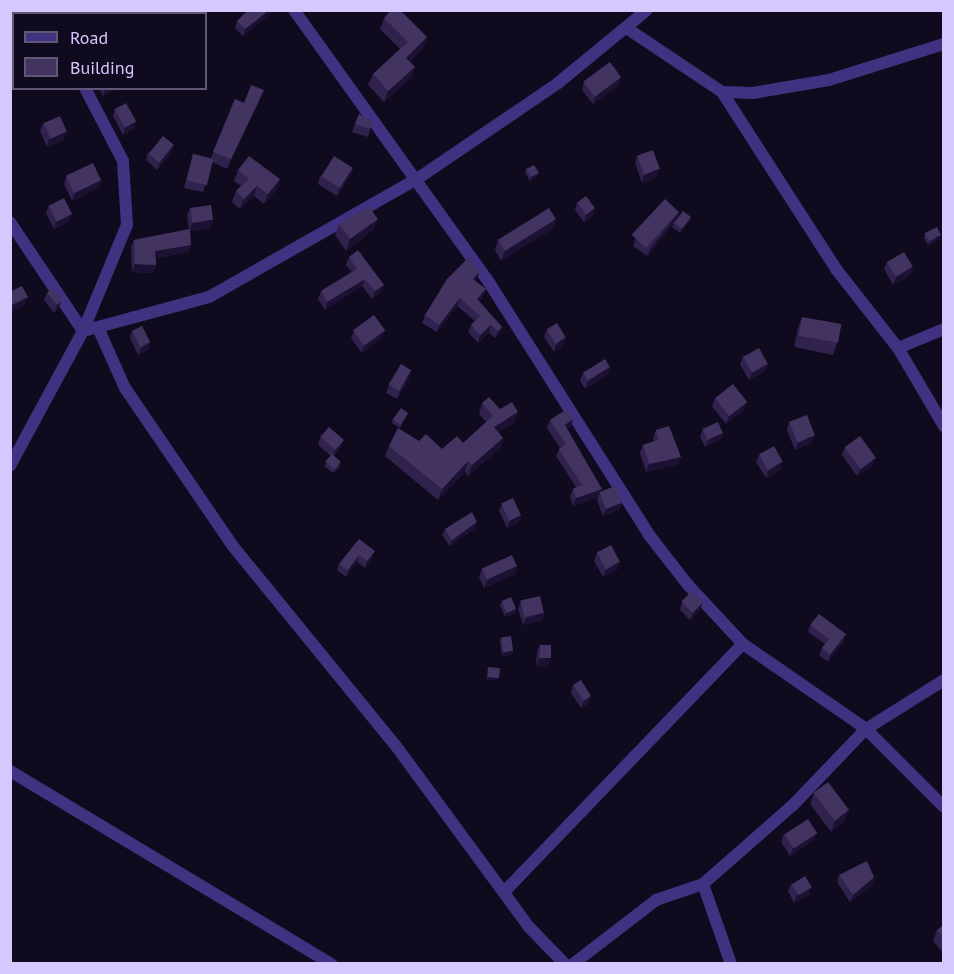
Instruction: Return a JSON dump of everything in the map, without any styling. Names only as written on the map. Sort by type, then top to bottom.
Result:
[{"type":"street","points":[[294,10],[417,179],[649,535],[742,644],[866,729],[944,807]]},
{"type":"street","points":[[83,332],[99,330],[209,297],[417,179],[628,29],[647,10]]},
{"type":"street","points":[[628,29],[722,92],[836,269],[898,348],[944,426]]},
{"type":"street","points":[[722,92],[753,93],[829,80],[944,44]]},
{"type":"street","points":[[10,466],[83,332],[126,225],[128,188],[123,161],[86,90]]},
{"type":"street","points":[[10,222],[83,332]]},
{"type":"street","points":[[898,348],[944,329]]},
{"type":"street","points":[[99,330],[125,388],[225,536],[396,746],[504,892],[565,963]]},
{"type":"street","points":[[504,892],[742,644]]},
{"type":"street","points":[[573,963],[656,900],[702,884],[793,805],[866,729],[944,680]]},
{"type":"street","points":[[10,771],[331,963]]},
{"type":"street","points":[[702,884],[731,963]]},
{"type":"building","points":[[248,10],[269,10],[245,29],[237,21]]},
{"type":"building","points":[[391,10],[400,10],[427,37],[406,58],[415,67],[388,91],[373,74],[408,42],[384,18]]},
{"type":"building","points":[[610,62],[621,77],[594,97],[583,81]]},
{"type":"building","points":[[251,85],[264,90],[231,159],[213,152],[235,99],[244,103]]},
{"type":"building","points":[[126,103],[136,121],[125,128],[115,109]]},
{"type":"building","points":[[359,114],[372,122],[370,129],[355,124]]},
{"type":"building","points":[[60,116],[67,132],[50,139],[44,123]]},
{"type":"building","points":[[163,136],[174,145],[159,163],[149,154]]},
{"type":"building","points":[[653,150],[660,169],[644,175],[637,156]]},
{"type":"building","points":[[193,154],[213,159],[207,185],[186,180]]},
{"type":"building","points":[[249,156],[280,179],[268,194],[257,186],[244,199],[236,191],[249,179],[238,170]]},
{"type":"building","points":[[334,156],[353,168],[340,188],[321,176]]},
{"type":"building","points":[[93,163],[101,180],[74,193],[66,176]]},
{"type":"building","points":[[534,165],[539,173],[531,177],[526,169]]},
{"type":"building","points":[[586,196],[595,208],[586,215],[577,203]]},
{"type":"building","points":[[64,198],[72,214],[57,222],[49,206]]},
{"type":"building","points":[[665,199],[679,212],[645,248],[632,235]]},
{"type":"building","points":[[211,205],[213,220],[192,223],[190,208]]},
{"type":"building","points":[[369,207],[378,219],[350,239],[339,224]]},
{"type":"building","points":[[549,208],[556,219],[505,251],[498,240]]},
{"type":"building","points":[[683,211],[691,217],[682,229],[674,223]]},
{"type":"building","points":[[937,227],[941,235],[929,241],[925,233]]},
{"type":"building","points":[[190,229],[191,245],[155,251],[156,265],[135,264],[134,240]]},
{"type":"building","points":[[358,250],[384,285],[375,291],[365,279],[327,302],[321,291],[357,269],[349,257]]},
{"type":"building","points":[[904,252],[913,267],[896,277],[887,262]]},
{"type":"building","points":[[469,257],[479,272],[473,279],[486,289],[477,299],[502,327],[498,331],[491,325],[480,335],[471,325],[480,316],[460,298],[439,325],[425,315],[447,279]]},
{"type":"building","points":[[22,286],[28,297],[10,306],[10,292]]},
{"type":"building","points":[[52,288],[61,301],[57,305],[47,293]]},
{"type":"building","points":[[374,315],[385,330],[364,346],[353,330]]},
{"type":"building","points":[[802,317],[841,324],[838,343],[799,336]]},
{"type":"building","points":[[557,323],[566,338],[555,344],[547,329]]},
{"type":"building","points":[[142,326],[150,342],[140,347],[132,331]]},
{"type":"building","points":[[759,348],[768,364],[752,372],[743,357]]},
{"type":"building","points":[[605,359],[610,367],[588,380],[583,373]]},
{"type":"building","points":[[401,364],[411,370],[399,391],[389,385]]},
{"type":"building","points":[[733,384],[747,402],[729,416],[715,398]]},
{"type":"building","points":[[489,397],[500,409],[512,402],[518,412],[494,427],[503,438],[472,465],[468,461],[442,489],[389,446],[398,428],[419,441],[426,434],[442,449],[457,436],[463,443],[493,416],[482,403]]},
{"type":"building","points":[[401,408],[408,413],[400,425],[393,419]]},
{"type":"building","points":[[567,409],[573,419],[565,425],[602,489],[576,498],[573,489],[582,485],[559,449],[566,444],[550,420]]},
{"type":"building","points":[[807,415],[815,436],[797,442],[789,422]]},
{"type":"building","points":[[718,422],[723,433],[707,440],[702,429]]},
{"type":"building","points":[[669,426],[681,457],[649,464],[643,445],[658,440],[656,430]]},
{"type":"building","points":[[329,427],[344,440],[336,450],[320,437]]},
{"type":"building","points":[[860,436],[876,458],[860,469],[845,447]]},
{"type":"building","points":[[774,446],[783,462],[768,470],[759,454]]},
{"type":"building","points":[[332,454],[341,462],[334,469],[325,461]]},
{"type":"building","points":[[615,486],[622,503],[606,509],[599,492]]},
{"type":"building","points":[[513,498],[521,515],[509,521],[501,503]]},
{"type":"building","points":[[472,512],[477,522],[452,540],[445,529]]},
{"type":"building","points":[[359,539],[375,551],[367,561],[359,555],[348,570],[339,564]]},
{"type":"building","points":[[611,545],[620,562],[606,569],[597,553]]},
{"type":"building","points":[[512,555],[517,566],[487,579],[482,568]]},
{"type":"building","points":[[692,591],[703,602],[693,613],[681,602]]},
{"type":"building","points":[[540,596],[544,613],[524,617],[521,600]]},
{"type":"building","points":[[511,597],[516,609],[507,613],[502,601]]},
{"type":"building","points":[[819,614],[846,634],[830,655],[822,648],[829,639],[810,625]]},
{"type":"building","points":[[511,636],[513,651],[503,652],[501,637]]},
{"type":"building","points":[[540,645],[551,645],[551,658],[540,658]]},
{"type":"building","points":[[488,667],[500,668],[499,678],[487,677]]},
{"type":"building","points":[[581,680],[591,696],[583,701],[573,685]]},
{"type":"building","points":[[828,782],[849,810],[835,821],[814,793]]},
{"type":"building","points":[[808,819],[817,833],[794,849],[785,834]]},
{"type":"building","points":[[867,861],[874,877],[853,895],[839,875]]},
{"type":"building","points":[[805,876],[812,887],[798,896],[791,884]]},
{"type":"building","points":[[944,925],[944,938],[937,930]]}]
